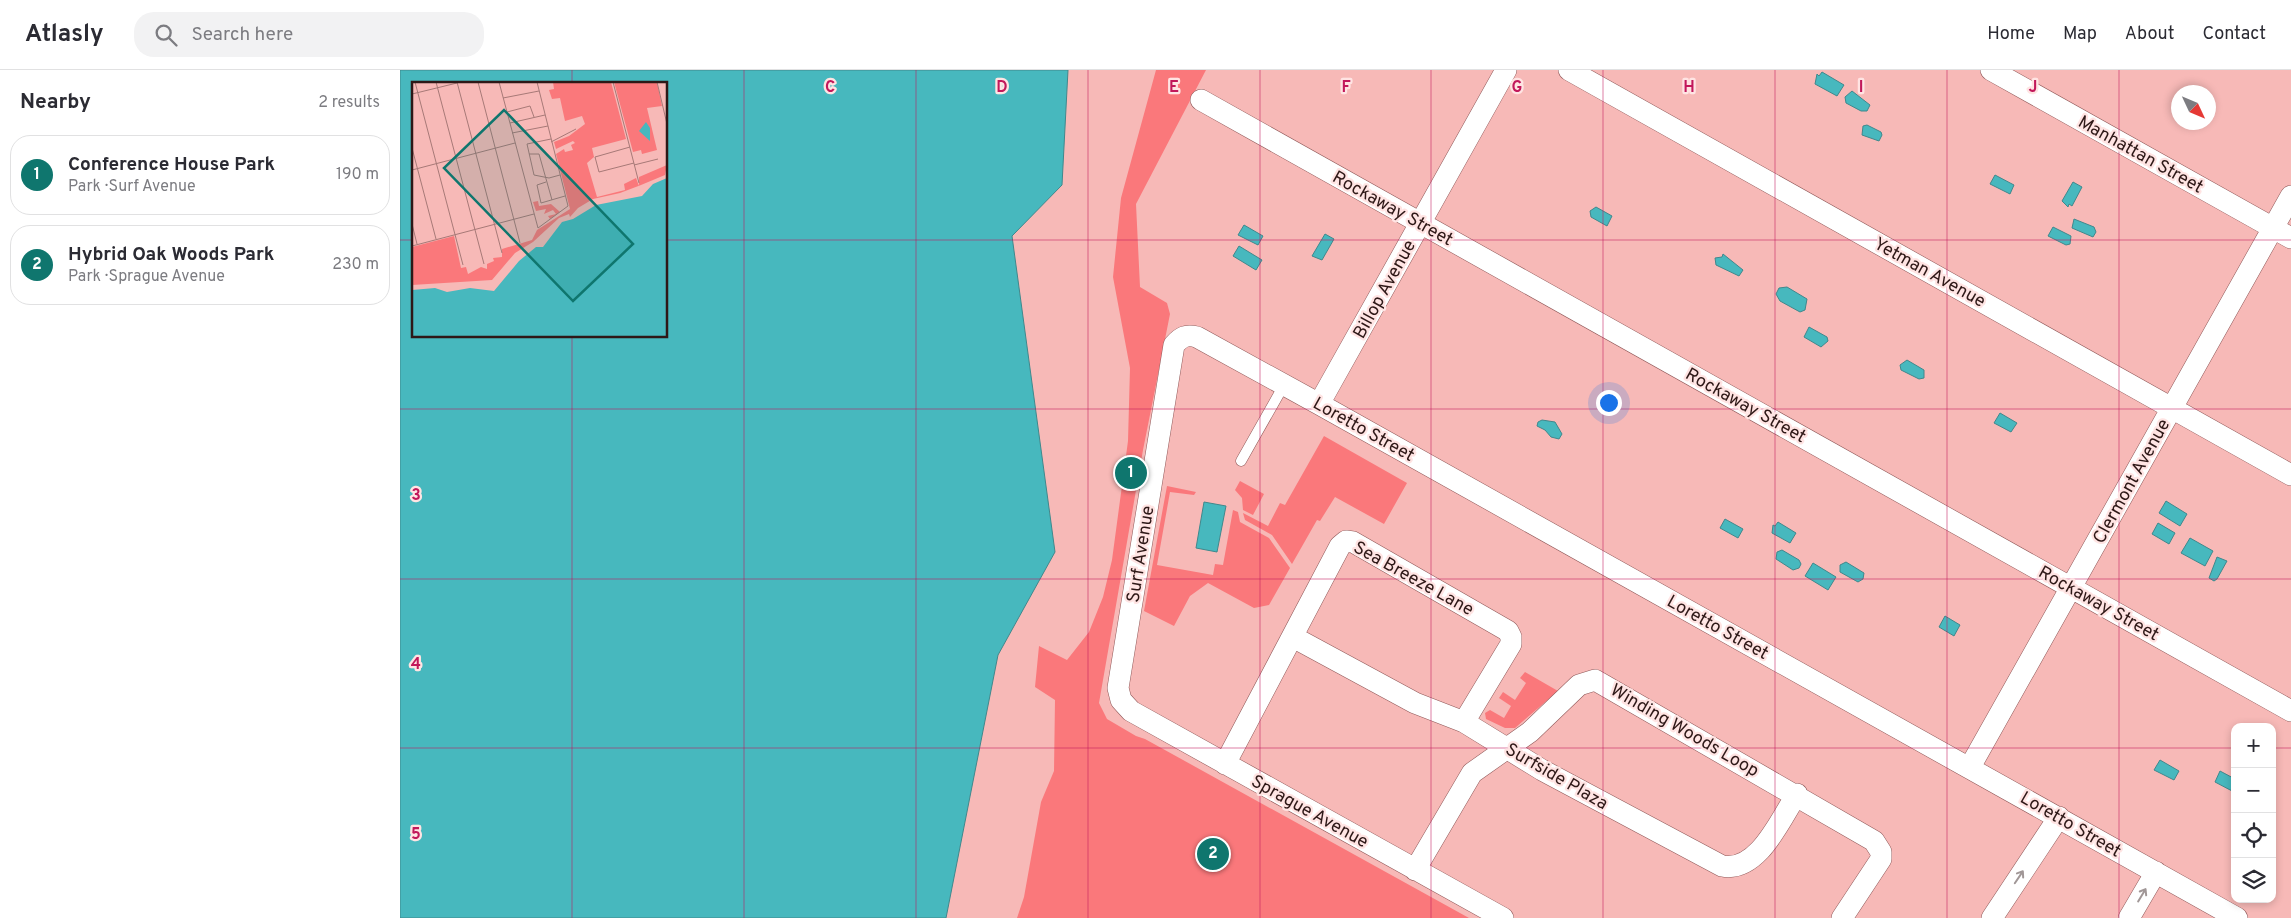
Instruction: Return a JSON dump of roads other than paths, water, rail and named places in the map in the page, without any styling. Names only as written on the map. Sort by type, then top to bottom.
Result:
[{"type":"street","name":"Billop Avenue","points":[[1319,404],[1506,70]]},
{"type":"street","name":"Yetman Avenue","points":[[1569,70],[2291,475]]},
{"type":"street","name":"Manhattan Street","points":[[1991,70],[2282,233]]},
{"type":"street","name":"Rockaway Street","points":[[1201,100],[2291,710]]},
{"type":"street","name":"Clermont Avenue","points":[[1970,767],[2172,408],[2282,233],[2291,196]]},
{"type":"street","name":"Surf Avenue","points":[[1121,700],[1118,688],[1174,345],[1181,337],[1190,335],[1197,337]]},
{"type":"street","name":"Loretto Street","points":[[1197,337],[1970,767],[2237,918]]},
{"type":"street","name":"Sea Breeze Lane","points":[[1225,764],[1340,546],[1346,541],[1353,542],[1508,631],[1511,637],[1511,644],[1464,722]]},
{"type":"street","name":"Surfside Plaza","points":[[1293,637],[1415,703],[1464,722],[1574,787],[1722,866],[1733,868],[1745,864],[1758,853],[1797,794]]},
{"type":"street","name":"Winding Woods Loop","points":[[1415,870],[1472,773],[1530,732],[1579,685],[1595,680],[1797,794],[1874,841],[1881,852],[1878,867],[1842,918]]},
{"type":"street","name":"Sprague Avenue","points":[[1121,700],[1131,711],[1502,918]]},
{"type":"street","points":[[1992,918],[2059,818]]},
{"type":"street","points":[[2129,918],[2156,872]]},
{"type":"lane","points":[[1241,461],[1284,385]]},
{"type":"water","points":[[400,70],[1068,70],[1062,185],[1012,236],[1055,552],[998,655],[946,918],[400,918]]},
{"type":"water","points":[[1822,72],[1844,85],[1837,96],[1815,84],[1817,74],[1819,76]]},
{"type":"water","points":[[1852,91],[1870,105],[1867,111],[1861,111],[1846,103],[1845,97]]},
{"type":"water","points":[[1867,125],[1881,132],[1882,135],[1879,141],[1862,135],[1863,126]]},
{"type":"water","points":[[1995,175],[2014,185],[2010,194],[1990,184]]},
{"type":"water","points":[[2073,182],[2082,187],[2072,206],[2069,204],[2068,207],[2062,201]]},
{"type":"water","points":[[1596,207],[1612,216],[1607,226],[1591,217],[1590,211]]},
{"type":"water","points":[[2074,219],[2094,227],[2096,232],[2093,237],[2072,228]]},
{"type":"water","points":[[1244,225],[1263,236],[1258,245],[1238,235]]},
{"type":"water","points":[[2053,227],[2071,236],[2070,244],[2066,245],[2048,236]]},
{"type":"water","points":[[1325,234],[1334,239],[1322,260],[1312,256]]},
{"type":"water","points":[[1239,246],[1262,260],[1256,270],[1233,256]]},
{"type":"water","points":[[1723,254],[1743,270],[1739,276],[1716,265],[1715,258],[1722,257]]},
{"type":"water","points":[[1787,287],[1807,299],[1805,310],[1800,312],[1780,301],[1776,294],[1779,288]]},
{"type":"water","points":[[1809,327],[1827,337],[1828,341],[1821,347],[1804,337]]},
{"type":"water","points":[[1907,360],[1924,370],[1924,378],[1919,379],[1901,370],[1900,365]]},
{"type":"water","points":[[2000,413],[2017,423],[2011,432],[1994,423]]},
{"type":"water","points":[[1542,420],[1555,422],[1562,434],[1559,439],[1551,437],[1545,430],[1537,426],[1538,422]]},
{"type":"water","points":[[2166,501],[2187,514],[2180,526],[2159,513]]},
{"type":"water","points":[[1204,502],[1226,506],[1217,552],[1196,548]]},
{"type":"water","points":[[1725,519],[1743,529],[1738,538],[1720,528]]},
{"type":"water","points":[[1778,522],[1796,533],[1790,543],[1772,533],[1773,525],[1775,526]]},
{"type":"water","points":[[2158,523],[2175,533],[2169,544],[2152,534]]},
{"type":"water","points":[[2190,538],[2213,551],[2205,566],[2181,553]]},
{"type":"water","points":[[1782,550],[1799,560],[1801,564],[1799,568],[1793,570],[1776,559],[1777,552]]},
{"type":"water","points":[[2217,557],[2227,561],[2214,581],[2209,578]]},
{"type":"water","points":[[1846,562],[1864,573],[1863,579],[1858,582],[1840,572],[1840,565]]},
{"type":"water","points":[[1813,563],[1836,577],[1828,590],[1805,576]]},
{"type":"water","points":[[1945,616],[1960,625],[1954,636],[1939,627]]},
{"type":"water","points":[[2160,760],[2179,771],[2174,780],[2154,770]]},
{"type":"water","points":[[2220,771],[2231,777],[2231,790],[2215,782]]},
{"type":"place","name":"Conference House Park","points":[[1131,473]]},
{"type":"place","name":"Hybrid Oak Woods Park","points":[[1213,854]]}]
